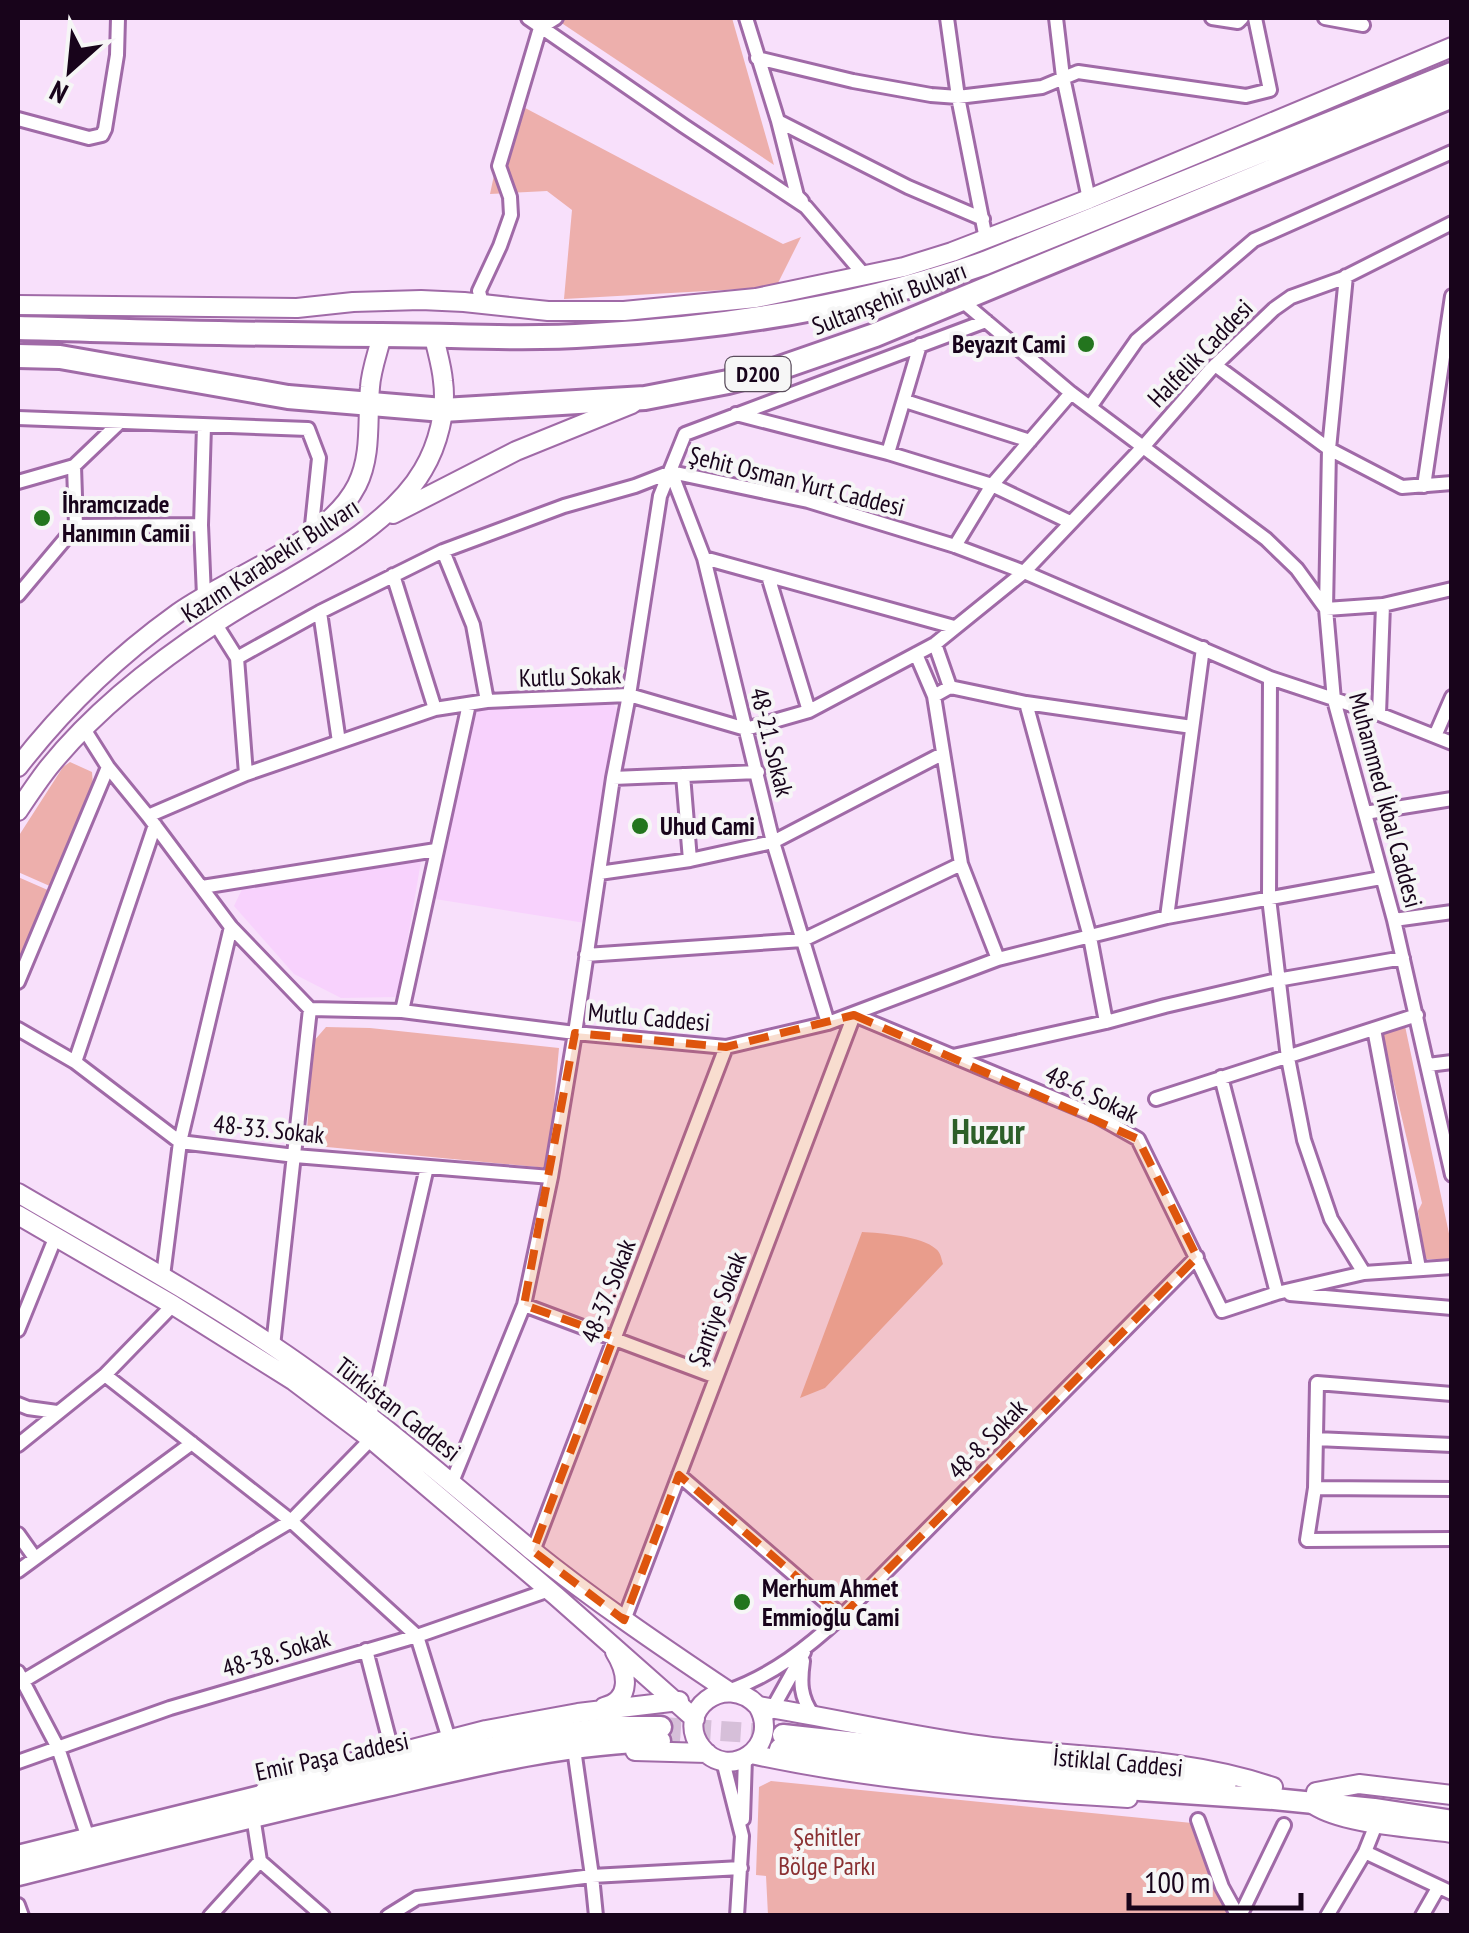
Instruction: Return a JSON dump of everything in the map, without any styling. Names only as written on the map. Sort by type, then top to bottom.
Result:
[{"type":"highway","name":"Sultanşehir Bulvarı","points":[[18,328],[434,337],[590,336],[716,325],[836,305],[985,263],[1452,74]]},
{"type":"highway","name":"Sultanşehir Bulvarı","points":[[18,356],[60,357],[288,397],[442,410],[645,398],[792,365],[875,335],[1452,96]]},
{"type":"main road","name":"İstiklal Caddesi","points":[[772,1724],[1271,1793],[1452,1809]]},
{"type":"main road","name":"Emir Paşa Caddesi","points":[[18,1856],[234,1804],[257,1806],[290,1808],[556,1749],[661,1734],[614,1726],[552,1735],[257,1806],[18,1875]]},
{"type":"main road","name":"İstiklal Caddesi","points":[[1312,1797],[1452,1821]]},
{"type":"street","points":[[18,119],[89,138],[102,135],[117,56],[118,18]]},
{"type":"street","points":[[528,18],[806,207]]},
{"type":"street","points":[[482,304],[478,291],[511,216],[510,197],[499,166],[540,28],[556,18]]},
{"type":"street","points":[[746,18],[798,196],[866,276]]},
{"type":"street","points":[[930,18],[947,20],[986,240]]},
{"type":"street","points":[[1056,18],[1064,78],[1090,199]]},
{"type":"street","points":[[1212,18],[1238,22],[1242,18]]},
{"type":"street","points":[[758,58],[931,95],[958,97],[1042,87],[1078,72],[1246,96],[1270,90],[1255,18]]},
{"type":"street","points":[[1325,18],[1362,25]]},
{"type":"street","name":"Sultanşehir Bulvarı","points":[[18,305],[297,308],[436,300],[548,311],[659,308],[756,298],[866,276],[986,240],[1452,47]]},
{"type":"street","points":[[778,121],[908,188],[983,219]]},
{"type":"street","points":[[1090,407],[1137,340],[1254,240],[1452,152]]},
{"type":"street","name":"Halfelik Caddesi","points":[[1024,572],[1215,365],[1274,308],[1452,222]]},
{"type":"street","name":"Muhammed İkbal Caddesi","points":[[1346,276],[1329,449],[1326,609],[1334,700],[1447,1133],[1452,1175]]},
{"type":"street","points":[[1424,486],[1452,296]]},
{"type":"street","name":"Kazım Karabekir Bulvarı","points":[[18,810],[48,768],[84,729],[150,670],[215,623],[347,544],[414,484],[434,448],[442,410],[443,378],[434,337],[436,300]]},
{"type":"street","points":[[962,300],[1071,393],[1266,539],[1297,570],[1326,609],[1383,605],[1452,588]]},
{"type":"street","name":"Kazım Karabekir Bulvarı","points":[[21,755],[95,682],[164,624],[204,596],[312,535],[339,511],[356,487],[367,451],[371,378],[382,335],[381,301]]},
{"type":"street","points":[[452,1482],[524,1305],[552,1177],[660,496],[685,434],[986,321]]},
{"type":"street","points":[[888,453],[920,344]]},
{"type":"street","points":[[1215,365],[1329,449],[1402,487],[1452,483]]},
{"type":"street","points":[[955,546],[992,486],[1071,393]]},
{"type":"street","points":[[370,526],[516,451],[645,398]]},
{"type":"street","points":[[905,401],[1030,441]]},
{"type":"street","points":[[736,414],[888,453],[992,486],[1070,522]]},
{"type":"street","points":[[18,418],[308,429],[318,458],[312,535]]},
{"type":"street","points":[[18,482],[74,466],[120,422]]},
{"type":"street","points":[[204,426],[204,596]]},
{"type":"street","points":[[18,594],[76,526],[74,466]]},
{"type":"street","name":"Şehit Osman Yurt Caddesi","points":[[237,658],[443,552],[564,506],[671,472],[808,501],[955,546],[1270,678],[1452,743]]},
{"type":"street","name":"48-21. Sokak","points":[[671,472],[704,558],[773,842],[828,1023]]},
{"type":"street","points":[[76,526],[201,526]]},
{"type":"street","points":[[443,552],[473,625],[487,701]]},
{"type":"street","points":[[704,558],[954,628]]},
{"type":"street","points":[[746,729],[808,711],[935,644],[1024,572]]},
{"type":"street","points":[[393,575],[435,709]]},
{"type":"street","points":[[768,576],[808,711]]},
{"type":"street","points":[[1379,714],[1383,605]]},
{"type":"street","points":[[320,612],[339,742]]},
{"type":"street","points":[[215,623],[237,658],[246,774]]},
{"type":"street","points":[[935,644],[950,687]]},
{"type":"street","points":[[1167,917],[1203,648]]},
{"type":"street","points":[[916,654],[934,696],[961,864],[998,959]]},
{"type":"street","points":[[1270,678],[1269,898],[1288,1058],[1304,1140],[1330,1219],[1364,1273]]},
{"type":"street","points":[[934,696],[950,687],[1026,703],[1192,727]]},
{"type":"street","name":"Kutlu Sokak","points":[[152,820],[246,774],[394,721],[435,709],[487,701],[629,695],[746,729]]},
{"type":"street","points":[[1435,736],[1452,697]]},
{"type":"street","points":[[1026,703],[1090,937],[1106,1022]]},
{"type":"street","points":[[402,1011],[468,704]]},
{"type":"street","points":[[84,729],[108,767],[231,927],[310,1009],[273,1346]]},
{"type":"street","points":[[599,873],[690,860],[773,842],[942,754]]},
{"type":"street","points":[[18,982],[108,767]]},
{"type":"street","points":[[613,778],[758,772]]},
{"type":"street","points":[[683,775],[690,860]]},
{"type":"street","points":[[1365,813],[1452,799]]},
{"type":"street","points":[[75,1062],[152,820]]},
{"type":"street","points":[[202,887],[436,850]]},
{"type":"street","points":[[586,955],[803,940],[961,864]]},
{"type":"street","name":"Mutlu Caddesi","points":[[310,1009],[402,1011],[726,1047],[828,1023],[998,959],[1167,917],[1381,878]]},
{"type":"street","points":[[1394,920],[1452,912]]},
{"type":"street","points":[[162,1276],[180,1142],[231,927]]},
{"type":"street","points":[[953,1056],[1277,980],[1403,958]]},
{"type":"street","name":"48-6. Sokak","points":[[854,1014],[1097,1116],[1138,1139],[1222,1310],[1277,1293]]},
{"type":"street","name":"Şantiye Sokak","points":[[624,1620],[854,1014]]},
{"type":"street","points":[[1156,1098],[1417,1015]]},
{"type":"street","name":"48-33. Sokak","points":[[18,1029],[75,1062],[180,1142],[295,1156],[552,1177]]},
{"type":"street","points":[[1374,1029],[1419,1268]]},
{"type":"street","name":"48-37. Sokak","points":[[533,1551],[726,1047]]},
{"type":"street","points":[[1428,1064],[1452,1062]]},
{"type":"street","points":[[1221,1077],[1277,1293]]},
{"type":"street","points":[[370,1416],[427,1166]]},
{"type":"street","name":"Türkistan Caddesi","points":[[18,1193],[273,1346],[370,1416],[533,1551],[728,1692]]},
{"type":"street","name":"Türkistan Caddesi","points":[[18,1215],[294,1381],[371,1439],[676,1700],[698,1713]]},
{"type":"street","points":[[18,1330],[56,1236]]},
{"type":"street","name":"48-8. Sokak","points":[[805,1650],[1196,1257]]},
{"type":"street","points":[[1277,1293],[1364,1273],[1452,1266]]},
{"type":"street","points":[[1277,1293],[1452,1308]]},
{"type":"street","points":[[18,1445],[105,1375],[173,1305]]},
{"type":"street","points":[[524,1305],[716,1377]]},
{"type":"street","points":[[105,1375],[291,1521],[416,1636],[449,1739]]},
{"type":"street","points":[[1452,1394],[1317,1382],[1315,1488],[1307,1540],[1452,1539]]},
{"type":"street","points":[[18,1404],[57,1412]]},
{"type":"street","points":[[88,1838],[58,1748],[20,1676],[291,1521],[371,1439]]},
{"type":"street","points":[[1316,1439],[1452,1445]]},
{"type":"street","points":[[18,1571],[192,1443]]},
{"type":"street","points":[[679,1475],[842,1616]]},
{"type":"street","points":[[1315,1488],[1452,1489]]},
{"type":"street","points":[[18,1534],[35,1558]]},
{"type":"street","name":"48-38. Sokak","points":[[18,1762],[170,1708],[416,1636],[548,1590]]},
{"type":"street","points":[[210,1916],[260,1862],[257,1806],[283,1776],[613,1705],[626,1685],[625,1670],[609,1643]]},
{"type":"street","points":[[366,1650],[394,1754]]},
{"type":"street","points":[[742,1836],[715,1757],[696,1736],[698,1713],[714,1695],[749,1684],[805,1650]]},
{"type":"street","points":[[805,1650],[800,1678],[802,1693],[813,1714]]},
{"type":"street","points":[[290,1808],[330,1806],[574,1756],[638,1750],[737,1761],[748,1756],[772,1724],[805,1650]]},
{"type":"street","points":[[728,1692],[744,1695],[772,1724]]},
{"type":"street","points":[[578,1713],[676,1700]]},
{"type":"street","points":[[772,1724],[813,1714],[984,1746],[1215,1770],[1271,1793]]},
{"type":"street","points":[[574,1756],[596,1916]]},
{"type":"street","points":[[748,1756],[1024,1792],[1206,1804],[1271,1793]]},
{"type":"street","points":[[738,1916],[748,1756]]},
{"type":"street","points":[[1452,1795],[1359,1784],[1312,1797],[1327,1813],[1349,1819],[1452,1832]]},
{"type":"street","points":[[1198,1820],[1222,1887],[1239,1916]]},
{"type":"street","points":[[1327,1916],[1365,1852],[1377,1822]]},
{"type":"street","points":[[1239,1916],[1284,1825]]},
{"type":"street","points":[[1365,1852],[1445,1890],[1422,1916]]},
{"type":"street","points":[[260,1862],[323,1916]]},
{"type":"street","points":[[388,1916],[417,1898],[592,1876],[740,1868]]},
{"type":"street","points":[[18,1904],[22,1916]]},
{"type":"highlighted area","points":[[854,1015],[1138,1139],[1197,1257],[842,1616],[679,1475],[624,1620],[533,1551],[614,1337],[524,1305],[575,1033],[726,1047]]},
{"type":"shaded area","points":[[611,701],[618,710],[585,923],[435,899],[474,709]]},
{"type":"shaded area","points":[[399,859],[421,861],[398,997],[341,998],[294,974],[234,906],[243,887]]},
{"type":"green space","points":[[553,18],[732,18],[774,165],[560,22]]},
{"type":"green space","points":[[510,100],[783,244],[801,237],[776,287],[564,299],[572,210],[547,191],[490,194]]},
{"type":"green space","points":[[70,762],[92,772],[93,785],[52,887],[18,872],[18,837]]},
{"type":"green space","points":[[18,877],[50,891],[18,966]]},
{"type":"green space","points":[[1405,1026],[1451,1243],[1451,1260],[1425,1259],[1418,1211],[1422,1203],[1382,1034]]},
{"type":"green space","points":[[326,1027],[559,1048],[548,1168],[306,1145],[313,1042]]},
{"type":"green space","points":[[862,1232],[921,1241],[938,1251],[943,1264],[825,1388],[800,1398]]},
{"type":"green space","name":"Şehitler Bölge Parkı","points":[[771,1781],[1192,1823],[1223,1906],[1230,1915],[768,1915],[766,1876],[756,1875],[759,1787]]},
{"type":"tunnel","points":[[661,1727],[781,1735]]},
{"type":"tunnel","points":[[660,1741],[708,1743]]},
{"type":"place","name":"Beyazıt Cami","points":[[1086,344]]},
{"type":"place","name":"İhramcızade Hanımın Camii","points":[[42,518]]},
{"type":"place","name":"Uhud Cami","points":[[640,826]]},
{"type":"place","name":"Merhum Ahmet Emmioğlu Cami","points":[[742,1602]]},
{"type":"district","name":"Huzur","points":[[988,1131]]}]
